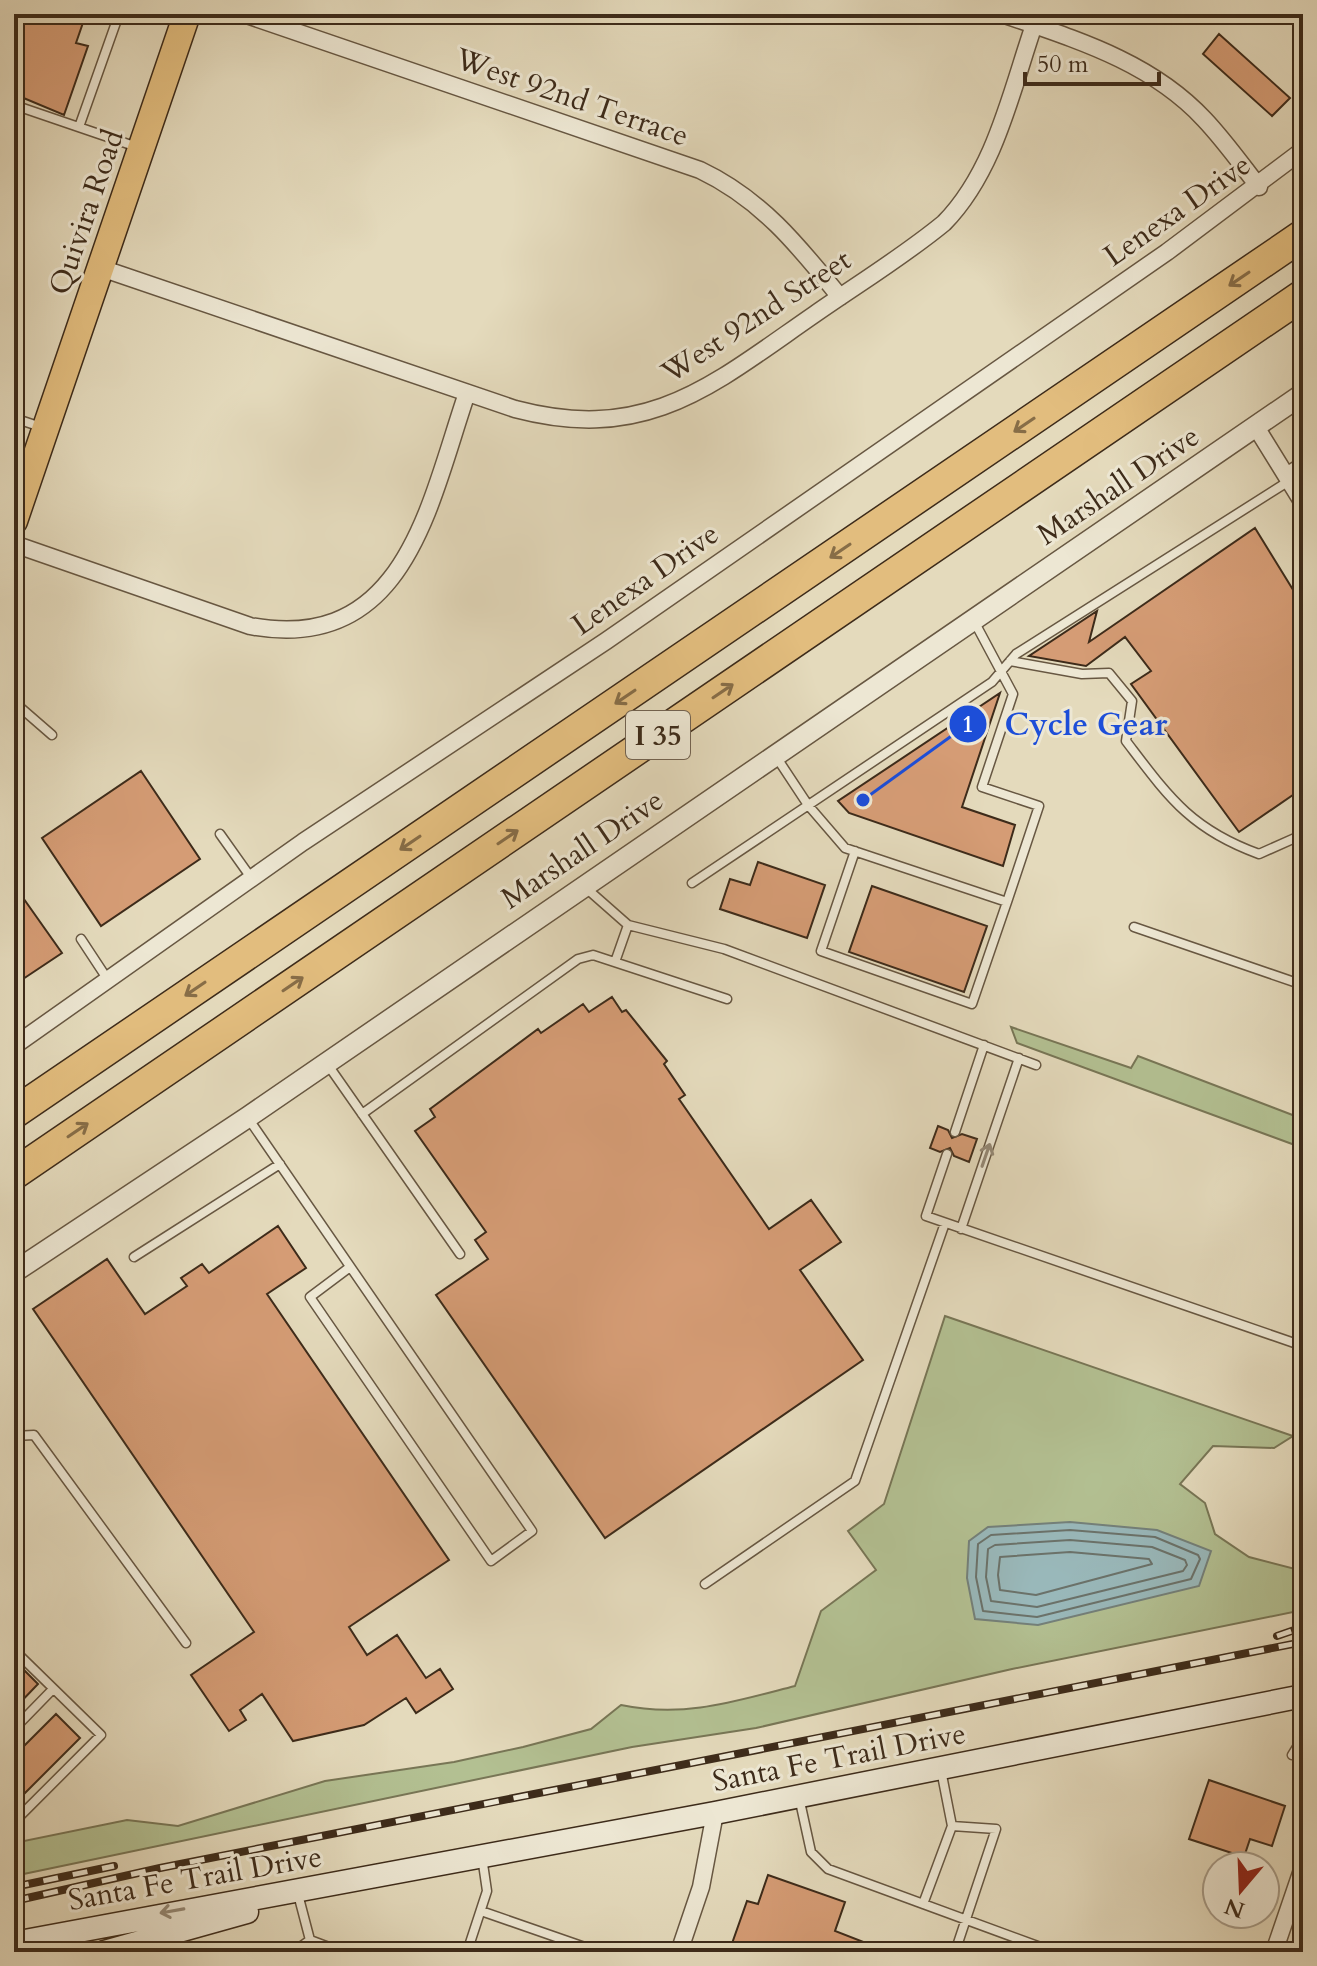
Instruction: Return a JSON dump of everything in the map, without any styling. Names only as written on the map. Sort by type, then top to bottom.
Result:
[{"type":"highway","name":"I 35","points":[[14,1113],[1303,235]]},
{"type":"highway","name":"I 35","points":[[14,1174],[1303,295]]},
{"type":"main road","name":"Quivira Road","points":[[14,521],[187,14]]},
{"type":"main road","name":"Santa Fe Trail Drive","points":[[14,1943],[1302,1700]]},
{"type":"main road","name":"Santa Fe Trail Drive","points":[[104,1952],[138,1947],[387,1875]]},
{"type":"street","name":"West 92nd Terrace","points":[[244,14],[700,170],[762,207],[792,237],[840,297]]},
{"type":"street","points":[[1002,14],[1128,62],[1168,87],[1204,119],[1259,187]]},
{"type":"street","name":"West 92nd Street","points":[[101,268],[515,409],[566,419],[638,416],[696,394],[927,238],[967,198],[983,169],[1034,25]]},
{"type":"street","name":"Lenexa Drive","points":[[14,1046],[252,879],[633,623],[1259,187],[1303,150]]},
{"type":"street","points":[[14,544],[250,626],[274,631],[321,626],[345,618],[372,601],[395,578],[412,551],[467,393]]},
{"type":"street","name":"Marshall Drive","points":[[14,1272],[248,1117],[325,1061],[1303,394]]},
{"type":"street","points":[[1256,427],[1303,503]]},
{"type":"street","points":[[679,1952],[701,1887],[715,1813]]},
{"type":"street","points":[[1274,1952],[1298,1895],[1303,1867]]},
{"type":"lane","points":[[79,127],[119,14]]},
{"type":"lane","points":[[14,105],[141,149]]},
{"type":"lane","points":[[14,418],[46,429]]},
{"type":"lane","points":[[692,883],[992,682],[1010,661],[1286,477],[1303,461]]},
{"type":"lane","points":[[855,851],[821,951],[972,1004],[1039,806],[982,787],[1013,694],[973,619]]},
{"type":"lane","points":[[1010,661],[1082,674],[1109,673],[1132,701],[1126,741],[1178,808],[1225,842],[1259,854],[1295,838],[1303,841]]},
{"type":"lane","points":[[14,702],[52,735]]},
{"type":"lane","points":[[774,754],[808,805],[845,848],[1007,902]]},
{"type":"lane","points":[[220,834],[252,879]]},
{"type":"lane","points":[[582,886],[628,925],[724,949],[1036,1065]]},
{"type":"lane","points":[[615,962],[628,925]]},
{"type":"lane","points":[[1134,927],[1303,985]]},
{"type":"lane","points":[[81,939],[109,980]]},
{"type":"lane","points":[[362,1114],[578,959],[593,955],[727,999]]},
{"type":"lane","points":[[955,1132],[984,1045]]},
{"type":"lane","points":[[961,1229],[1019,1058]]},
{"type":"lane","points":[[325,1061],[460,1254]]},
{"type":"lane","points":[[248,1117],[532,1531],[491,1561],[310,1297],[350,1267]]},
{"type":"lane","points":[[947,1154],[926,1216],[1303,1346]]},
{"type":"lane","points":[[134,1257],[280,1164]]},
{"type":"lane","points":[[705,1584],[855,1481],[945,1223]]},
{"type":"lane","points":[[14,1436],[34,1435],[186,1643]]},
{"type":"lane","points":[[14,1650],[101,1735],[14,1822]]},
{"type":"lane","points":[[14,1729],[53,1689]]},
{"type":"lane","points":[[1292,1755],[1303,1737]]},
{"type":"lane","points":[[923,1904],[952,1826],[941,1768]]},
{"type":"lane","points":[[799,1797],[811,1852],[828,1869],[1054,1952]]},
{"type":"lane","points":[[952,1826],[996,1829],[955,1952]]},
{"type":"lane","points":[[467,1952],[487,1891],[482,1857]]},
{"type":"lane","points":[[299,1898],[310,1940]]},
{"type":"lane","points":[[481,1911],[599,1952]]},
{"type":"lane","points":[[293,1952],[310,1940]]},
{"type":"lane","points":[[310,1940],[342,1952]]},
{"type":"green space","points":[[1011,1027],[1131,1068],[1138,1056],[1303,1119],[1303,1148],[1017,1043]]},
{"type":"green space","points":[[945,1316],[1293,1436],[1274,1448],[1213,1446],[1180,1484],[1205,1503],[1215,1534],[1249,1557],[1303,1571],[1303,1610],[1012,1669],[756,1728],[632,1747],[14,1876],[14,1843],[127,1820],[178,1826],[325,1781],[454,1762],[591,1729],[621,1705],[644,1709],[687,1709],[795,1686],[821,1611],[876,1570],[848,1531],[884,1504]]},
{"type":"water","points":[[1070,1522],[1157,1530],[1211,1551],[1199,1586],[1038,1625],[975,1619],[967,1578],[969,1541],[988,1527]]},
{"type":"building","points":[[14,14],[86,14],[76,43],[88,46],[64,115],[14,94]]},
{"type":"building","points":[[1219,34],[1290,98],[1272,116],[1203,54]]},
{"type":"building","points":[[1255,528],[1303,606],[1303,788],[1239,832],[1131,684],[1151,671],[1125,637],[1086,666],[1029,656],[1097,611],[1089,642]]},
{"type":"building","points":[[1000,693],[962,807],[1015,825],[1003,866],[849,813],[838,801]]},
{"type":"building","points":[[141,771],[200,859],[101,926],[42,838]]},
{"type":"building","points":[[758,862],[825,885],[807,938],[720,909],[730,879],[750,885]]},
{"type":"building","points":[[14,885],[62,953],[14,985]]},
{"type":"building","points":[[872,886],[987,926],[964,992],[849,952]]},
{"type":"building","points":[[612,997],[667,1061],[664,1064],[685,1095],[679,1099],[769,1229],[811,1200],[841,1242],[800,1270],[863,1360],[605,1538],[436,1295],[488,1259],[475,1240],[486,1232],[415,1131],[435,1117],[430,1109],[538,1029],[541,1033],[583,1004],[589,1012]]},
{"type":"building","points":[[938,1126],[948,1130],[952,1138],[962,1134],[977,1139],[969,1162],[954,1156],[950,1148],[940,1152],[930,1148]]},
{"type":"building","points":[[278,1226],[306,1268],[267,1294],[449,1560],[349,1627],[367,1655],[397,1635],[426,1678],[440,1669],[453,1689],[416,1713],[406,1698],[364,1725],[293,1741],[262,1694],[240,1710],[246,1720],[229,1731],[191,1675],[254,1632],[33,1309],[107,1259],[145,1314],[187,1286],[181,1278],[202,1264],[209,1273]]},
{"type":"building","points":[[14,1660],[38,1684],[14,1709]]},
{"type":"building","points":[[56,1714],[80,1738],[14,1804],[14,1756]]},
{"type":"building","points":[[1209,1780],[1285,1806],[1272,1846],[1250,1839],[1246,1850],[1223,1850],[1189,1839]]},
{"type":"building","points":[[768,1875],[845,1902],[835,1931],[889,1952],[729,1952],[747,1901],[758,1904]]},
{"type":"railway","points":[[1277,1636],[1303,1627]]},
{"type":"railway","points":[[14,1901],[160,1868],[1303,1642]]},
{"type":"railway","points":[[14,1887],[114,1866]]},
{"type":"place","name":"Cycle Gear","points":[[863,800]]}]
